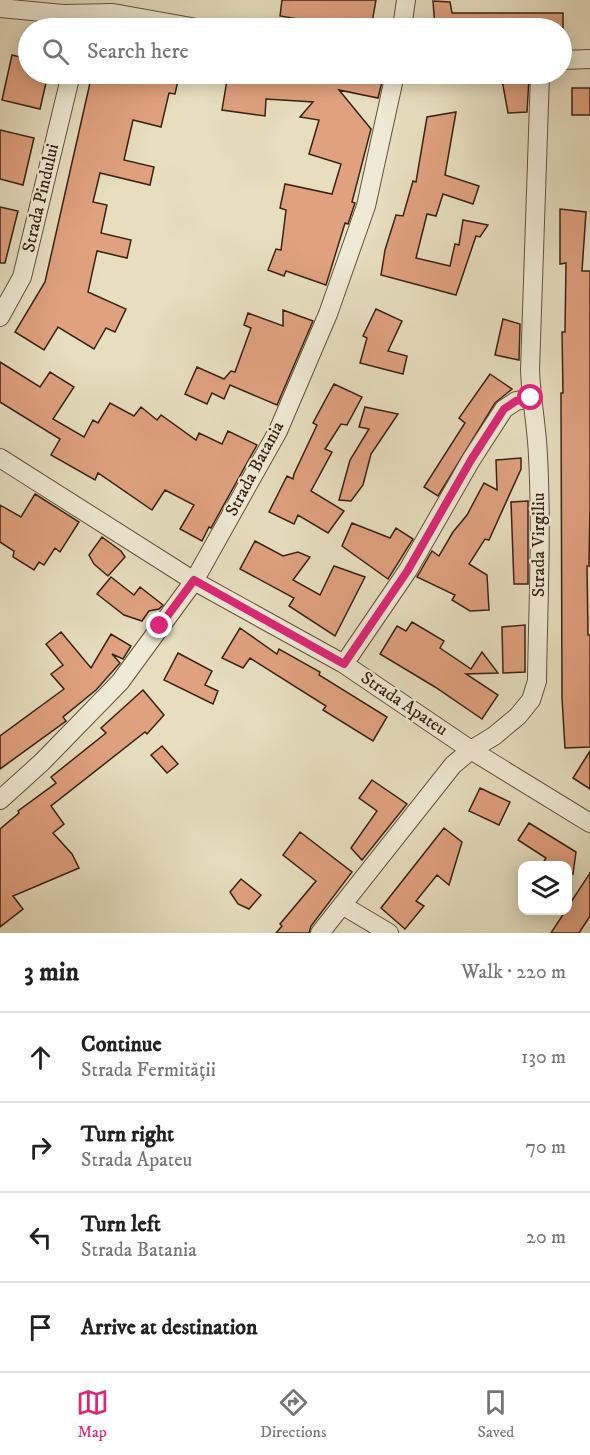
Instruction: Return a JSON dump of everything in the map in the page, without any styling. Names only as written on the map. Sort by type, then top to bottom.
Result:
[{"type":"street","points":[[403,18],[406,0]]},
{"type":"street","points":[[0,8],[63,14],[112,13],[140,18]]},
{"type":"street","points":[[572,60],[590,59]]},
{"type":"street","name":"Strada Pindului","points":[[0,317],[22,277],[69,84]]},
{"type":"street","name":"Strada Batania","points":[[0,800],[42,762],[120,682],[194,580],[278,431],[328,314],[366,206],[393,84]]},
{"type":"street","name":"Strada Virgiliu","points":[[320,933],[453,765],[518,716],[531,700],[537,681],[540,541],[538,455],[530,370],[540,84]]},
{"type":"street","points":[[344,664],[408,570],[471,460],[504,409],[516,401],[531,398]]},
{"type":"street","name":"Strada Apateu","points":[[0,458],[194,580],[344,664],[471,750],[590,823]]},
{"type":"street","points":[[342,905],[389,933]]},
{"type":"building","points":[[282,0],[376,0],[373,18],[280,16]]},
{"type":"building","points":[[433,1],[450,2],[452,13],[563,13],[563,18],[434,18]]},
{"type":"building","points":[[12,55],[18,56],[18,84],[46,84],[40,109],[2,100]]},
{"type":"building","points":[[90,84],[177,84],[175,94],[169,93],[161,127],[133,120],[124,160],[154,167],[150,185],[100,173],[93,202],[107,205],[101,233],[131,240],[127,258],[97,251],[88,292],[126,309],[115,332],[106,328],[94,349],[58,327],[44,350],[15,332],[45,282]]},
{"type":"building","points":[[226,84],[382,84],[378,98],[339,90],[371,129],[352,202],[355,203],[348,224],[345,223],[326,285],[286,271],[284,276],[268,270],[276,249],[281,250],[286,210],[280,208],[285,184],[332,194],[341,164],[309,154],[319,120],[300,117],[313,102],[266,99],[265,116],[222,110]]},
{"type":"building","points":[[503,84],[529,84],[527,112],[508,113]]},
{"type":"building","points":[[572,88],[590,88],[590,115],[572,115]]},
{"type":"building","points":[[456,112],[445,175],[479,186],[473,204],[443,194],[436,216],[427,214],[416,258],[450,266],[455,244],[459,245],[463,220],[488,225],[480,237],[476,236],[456,295],[381,275],[385,250],[396,215],[403,216],[413,181],[416,182],[427,117]]},
{"type":"building","points":[[0,130],[34,138],[23,185],[0,179]]},
{"type":"building","points":[[0,207],[18,211],[5,263],[0,263]]},
{"type":"building","points":[[560,209],[586,212],[582,271],[590,271],[590,505],[589,566],[587,566],[588,635],[590,635],[590,747],[565,748],[562,698],[561,393],[563,393],[562,332],[565,332],[566,263],[560,264]]},
{"type":"building","points":[[376,309],[402,321],[388,351],[407,356],[403,374],[360,363],[367,338],[363,336]]},
{"type":"building","points":[[283,310],[313,321],[277,405],[230,385],[224,399],[212,393],[207,404],[185,394],[197,367],[224,379],[231,371],[235,372],[251,328],[244,325],[248,313],[283,326]]},
{"type":"building","points":[[503,319],[520,324],[519,360],[495,355]]},
{"type":"building","points":[[0,362],[40,387],[50,372],[74,387],[53,419],[84,437],[93,420],[98,423],[110,403],[134,416],[141,407],[157,420],[161,415],[196,440],[199,433],[222,444],[228,431],[257,445],[202,541],[180,529],[194,505],[165,490],[152,510],[98,473],[95,480],[51,455],[60,439],[0,402]]},
{"type":"building","points":[[490,374],[512,389],[495,403],[438,496],[424,487],[465,423],[459,418]]},
{"type":"building","points":[[334,384],[362,397],[347,425],[341,424],[325,449],[332,452],[311,491],[344,511],[328,533],[298,515],[294,524],[269,512],[287,476],[293,479],[317,425],[313,423]]},
{"type":"building","points":[[365,407],[398,414],[371,454],[363,485],[351,501],[339,500],[350,460],[369,429],[359,427]]},
{"type":"building","points":[[521,458],[521,469],[489,540],[485,539],[469,564],[487,575],[489,610],[470,611],[452,600],[455,595],[417,577],[432,551],[439,556],[453,532],[467,515],[484,483],[497,490],[496,460]]},
{"type":"building","points":[[35,494],[79,522],[60,552],[55,548],[44,565],[39,562],[34,570],[13,557],[14,551],[0,542],[0,505],[21,517]]},
{"type":"building","points":[[528,501],[528,584],[514,584],[511,502]]},
{"type":"building","points":[[352,523],[390,538],[396,528],[413,539],[388,579],[342,546]]},
{"type":"building","points":[[102,537],[121,551],[125,557],[108,576],[94,564],[89,555]]},
{"type":"building","points":[[255,541],[283,556],[298,552],[310,557],[293,580],[320,595],[334,566],[365,577],[335,636],[289,606],[294,598],[240,569]]},
{"type":"building","points":[[111,577],[134,595],[140,587],[163,605],[159,609],[149,611],[142,621],[124,615],[97,594]]},
{"type":"building","points":[[412,622],[444,641],[440,648],[471,669],[482,652],[498,673],[466,674],[498,695],[482,719],[380,654],[397,626],[406,631]]},
{"type":"building","points":[[525,625],[525,672],[503,673],[502,627]]},
{"type":"building","points":[[240,628],[277,654],[279,649],[320,672],[319,675],[387,717],[373,741],[323,710],[326,706],[250,658],[243,668],[222,658]]},
{"type":"building","points":[[61,632],[91,668],[111,634],[131,646],[123,659],[112,654],[120,663],[96,690],[63,717],[66,721],[0,769],[0,736],[64,689],[51,674],[63,665],[46,644]]},
{"type":"building","points":[[178,653],[212,671],[205,685],[218,691],[213,704],[164,680]]},
{"type":"building","points":[[143,690],[164,715],[147,734],[145,732],[51,806],[64,824],[53,833],[72,854],[79,868],[13,896],[23,909],[0,927],[0,829],[19,813],[18,811],[56,783],[51,777],[106,733],[101,728]]},
{"type":"building","points":[[162,746],[178,764],[167,773],[151,755]]},
{"type":"building","points":[[590,751],[590,789],[573,778]]},
{"type":"building","points":[[372,780],[407,804],[362,860],[351,848],[377,811],[359,798]]},
{"type":"building","points":[[480,788],[510,802],[499,825],[469,811]]},
{"type":"building","points":[[529,823],[576,852],[573,874],[572,861],[544,861],[546,858],[518,840]]},
{"type":"building","points":[[444,828],[462,842],[449,885],[437,875],[416,901],[424,906],[405,929],[381,908]]},
{"type":"building","points":[[300,832],[352,872],[311,926],[309,933],[276,933],[282,926],[280,924],[316,881],[283,855]]},
{"type":"building","points":[[590,873],[590,916],[579,933],[551,933],[563,915],[572,915],[572,900]]},
{"type":"building","points":[[241,879],[261,895],[249,909],[238,904],[230,892]]},
{"type":"route","points":[[160,626],[194,580],[344,664],[408,570],[471,460],[504,409],[516,401],[531,398]]}]
